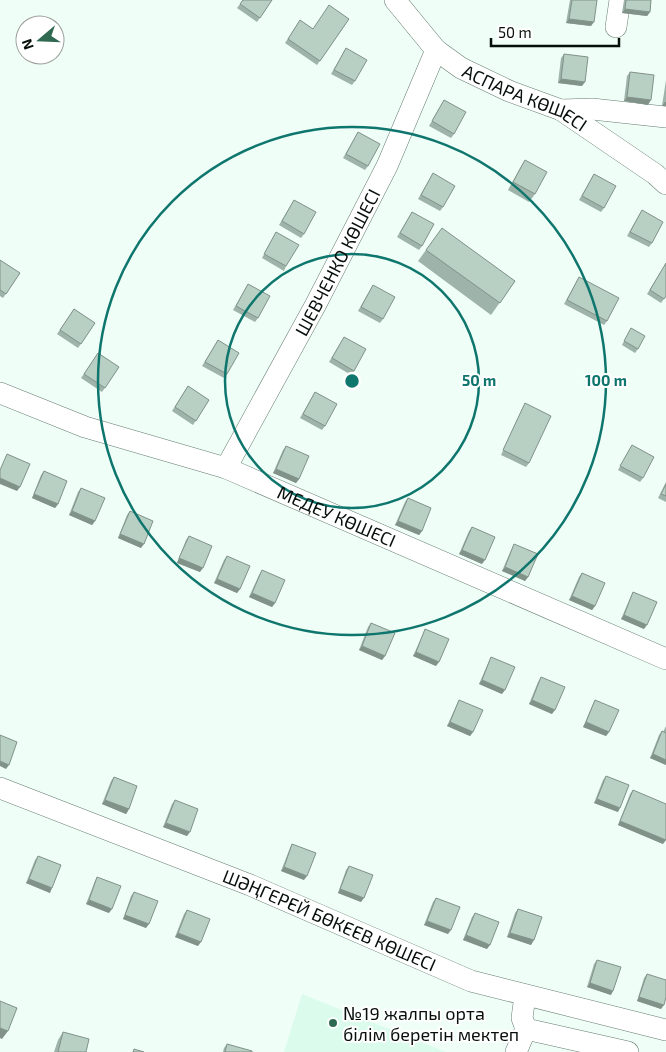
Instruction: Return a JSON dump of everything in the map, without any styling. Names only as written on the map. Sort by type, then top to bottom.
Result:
[{"type":"street","name":"АСПАРА КӨШЕСІ","points":[[395,0],[436,50],[461,68],[509,91],[561,110],[655,174],[666,184]]},
{"type":"street","points":[[616,27],[620,0]]},
{"type":"street","name":"ШЕВЧЕНКО КӨШЕСІ","points":[[226,468],[316,304],[383,174],[436,50]]},
{"type":"street","points":[[561,110],[592,108],[666,117]]},
{"type":"street","name":"МЕДЕУ КӨШЕСІ","points":[[0,393],[85,427],[226,468],[666,659]]},
{"type":"street","name":"ШӘҢГЕРЕЙ БӨКЕЕВ КӨШЕСІ","points":[[0,788],[250,885],[470,981],[666,1030]]},
{"type":"street","points":[[516,1052],[526,1029],[522,1018],[525,996]]},
{"type":"street","points":[[526,1029],[628,1052]]},
{"type":"shaded area","name":"№19 жалпы орта білім беретін мектеп","points":[[302,994],[446,1052],[284,1052]]},
{"type":"building","points":[[243,0],[272,0],[260,18],[240,4]]},
{"type":"building","points":[[572,0],[597,0],[594,22],[569,19]]},
{"type":"building","points":[[626,0],[651,0],[650,12],[625,9]]},
{"type":"building","points":[[329,5],[349,19],[320,61],[288,39],[300,20],[313,29]]},
{"type":"building","points":[[346,48],[367,60],[355,81],[334,70]]},
{"type":"building","points":[[564,54],[588,57],[585,82],[561,79]]},
{"type":"building","points":[[630,72],[654,75],[651,100],[627,97]]},
{"type":"building","points":[[444,100],[466,112],[454,134],[432,121]]},
{"type":"building","points":[[358,132],[380,144],[368,166],[346,154]]},
{"type":"building","points":[[525,160],[547,172],[535,194],[513,182]]},
{"type":"building","points":[[433,173],[455,186],[443,207],[421,195]]},
{"type":"building","points":[[594,174],[616,186],[604,208],[582,196]]},
{"type":"building","points":[[294,200],[316,212],[304,234],[282,221]]},
{"type":"building","points":[[642,210],[663,222],[652,243],[630,232]]},
{"type":"building","points":[[412,212],[434,224],[422,246],[400,233]]},
{"type":"building","points":[[442,228],[515,281],[500,303],[426,250]]},
{"type":"building","points":[[276,232],[299,245],[286,266],[264,254]]},
{"type":"building","points":[[0,260],[20,273],[6,294],[0,290]]},
{"type":"building","points":[[666,263],[666,296],[664,299],[650,290]]},
{"type":"building","points":[[579,277],[619,298],[607,321],[567,300]]},
{"type":"building","points":[[248,284],[270,296],[258,318],[236,306]]},
{"type":"building","points":[[373,285],[395,297],[383,319],[361,307]]},
{"type":"building","points":[[74,309],[95,323],[81,344],[60,330]]},
{"type":"building","points":[[631,328],[645,336],[638,349],[624,341]]},
{"type":"building","points":[[344,337],[366,349],[354,371],[332,358]]},
{"type":"building","points":[[218,340],[239,353],[227,374],[205,362]]},
{"type":"building","points":[[98,353],[119,367],[105,388],[84,374]]},
{"type":"building","points":[[188,386],[209,400],[196,421],[175,407]]},
{"type":"building","points":[[315,392],[337,404],[325,426],[303,414]]},
{"type":"building","points":[[525,403],[551,416],[529,463],[503,450]]},
{"type":"building","points":[[632,445],[654,457],[643,478],[620,466]]},
{"type":"building","points":[[286,446],[309,456],[299,479],[276,469]]},
{"type":"building","points":[[7,454],[30,464],[20,487],[0,478],[0,470]]},
{"type":"building","points":[[44,471],[67,481],[58,504],[34,494]]},
{"type":"building","points":[[666,484],[666,496],[661,494]]},
{"type":"building","points":[[81,488],[105,498],[95,521],[72,511]]},
{"type":"building","points":[[408,498],[431,508],[422,531],[398,521]]},
{"type":"building","points":[[130,511],[153,521],[144,544],[120,534]]},
{"type":"building","points":[[472,527],[495,537],[485,560],[462,550]]},
{"type":"building","points":[[189,536],[212,546],[203,568],[179,558]]},
{"type":"building","points":[[514,544],[538,554],[528,577],[505,567]]},
{"type":"building","points":[[227,556],[250,566],[240,589],[217,579]]},
{"type":"building","points":[[262,570],[285,580],[275,603],[252,593]]},
{"type":"building","points":[[582,573],[605,583],[595,606],[572,596]]},
{"type":"building","points":[[633,592],[657,602],[647,625],[624,615]]},
{"type":"building","points":[[371,623],[395,633],[385,656],[362,646]]},
{"type":"building","points":[[425,629],[449,639],[439,662],[416,652]]},
{"type":"building","points":[[491,657],[515,667],[505,690],[482,680]]},
{"type":"building","points":[[541,677],[565,687],[555,710],[532,700]]},
{"type":"building","points":[[459,700],[483,710],[473,732],[450,722]]},
{"type":"building","points":[[595,700],[619,710],[609,732],[586,722]]},
{"type":"building","points":[[662,731],[666,733],[666,760],[653,754]]},
{"type":"building","points":[[0,735],[17,742],[9,765],[0,761]]},
{"type":"building","points":[[606,776],[629,785],[620,808],[597,799]]},
{"type":"building","points":[[114,777],[137,786],[129,809],[105,800]]},
{"type":"building","points":[[633,790],[666,804],[666,840],[620,821]]},
{"type":"building","points":[[175,800],[198,809],[190,832],[166,823]]},
{"type":"building","points":[[292,844],[316,853],[307,876],[284,867]]},
{"type":"building","points":[[38,856],[61,865],[52,888],[29,879]]},
{"type":"building","points":[[349,866],[373,875],[364,898],[340,889]]},
{"type":"building","points":[[97,877],[121,886],[112,909],[89,900]]},
{"type":"building","points":[[134,892],[158,901],[149,924],[125,915]]},
{"type":"building","points":[[436,898],[460,907],[451,930],[427,921]]},
{"type":"building","points":[[518,909],[542,917],[534,940],[510,933]]},
{"type":"building","points":[[187,910],[210,919],[201,942],[178,933]]},
{"type":"building","points":[[475,913],[499,922],[490,945],[466,935]]},
{"type":"building","points":[[597,960],[621,967],[613,991],[590,983]]},
{"type":"building","points":[[647,974],[666,980],[664,1005],[639,997]]},
{"type":"building","points":[[0,1001],[17,1008],[8,1031],[0,1028]]},
{"type":"building","points":[[63,1032],[89,1039],[86,1052],[58,1052]]},
{"type":"building","points":[[227,1044],[252,1051],[252,1052],[225,1052]]},
{"type":"building","points":[[134,1049],[144,1052],[133,1052]]},
{"type":"place","name":"№19 жалпы орта білім беретін мектеп","points":[[333,1023]]}]
